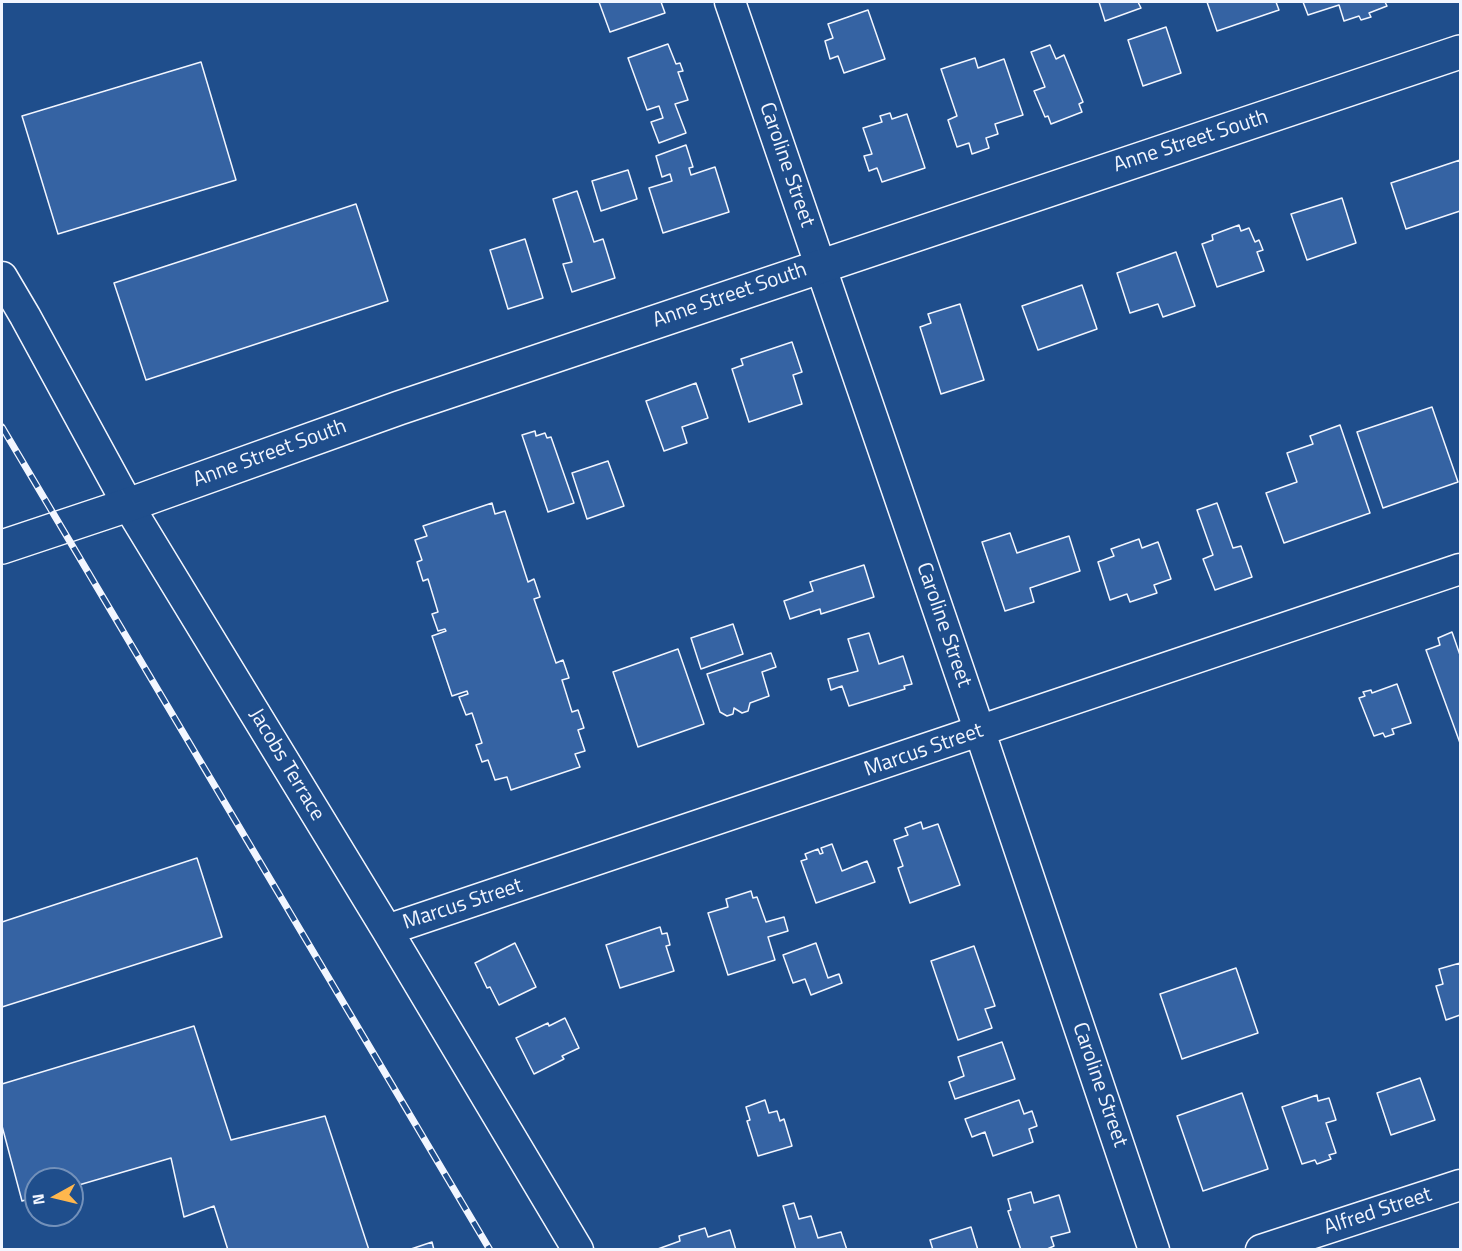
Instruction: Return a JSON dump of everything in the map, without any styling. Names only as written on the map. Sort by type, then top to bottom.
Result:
[{"type":"street","name":"Caroline Street","points":[[730,2],[980,732],[1154,1250]]},
{"type":"street","name":"Anne Street South","points":[[2,547],[128,505],[399,408],[820,265],[1461,52]]},
{"type":"street","name":"Jacobs Terrace","points":[[2,277],[128,505],[387,930],[578,1250]]},
{"type":"street","name":"Marcus Street","points":[[387,930],[1461,569]]},
{"type":"street","name":"Alfred Street","points":[[1261,1250],[1461,1185]]},
{"type":"building","points":[[599,2],[661,2],[665,13],[610,32]]},
{"type":"building","points":[[1099,2],[1138,2],[1141,8],[1105,21]]},
{"type":"building","points":[[1207,2],[1276,2],[1279,10],[1217,31]]},
{"type":"building","points":[[1303,2],[1385,2],[1387,6],[1369,13],[1371,17],[1361,20],[1359,16],[1344,21],[1339,5],[1308,15]]},
{"type":"building","points":[[868,10],[885,59],[844,73],[838,56],[830,59],[825,41],[833,38],[828,24]]},
{"type":"building","points":[[1166,27],[1181,73],[1143,86],[1128,40]]},
{"type":"building","points":[[668,44],[676,64],[680,63],[683,71],[678,72],[688,100],[675,104],[686,133],[659,143],[651,122],[663,118],[659,106],[647,110],[628,58]]},
{"type":"building","points":[[1050,45],[1056,59],[1064,55],[1083,102],[1079,104],[1082,112],[1051,124],[1048,116],[1045,117],[1034,91],[1045,87],[1031,52]]},
{"type":"building","points":[[975,58],[978,68],[1004,59],[1023,115],[995,124],[998,134],[986,138],[989,148],[972,154],[969,143],[957,147],[948,120],[957,116],[941,69]]},
{"type":"building","points":[[201,62],[236,180],[58,234],[22,116]]},
{"type":"building","points":[[890,113],[892,119],[907,114],[925,168],[882,182],[877,168],[869,171],[864,156],[872,154],[863,128],[882,122],[880,116]]},
{"type":"building","points":[[686,145],[693,167],[689,168],[691,175],[715,167],[729,212],[663,233],[649,188],[672,181],[670,174],[662,177],[656,156]]},
{"type":"building","points":[[1460,160],[1460,211],[1406,229],[1391,183]]},
{"type":"building","points":[[628,170],[637,199],[601,211],[592,181]]},
{"type":"building","points":[[577,191],[594,242],[603,239],[615,278],[572,292],[563,264],[572,262],[553,199]]},
{"type":"building","points":[[1342,198],[1356,243],[1307,260],[1291,214]]},
{"type":"building","points":[[356,204],[388,301],[146,380],[114,283]]},
{"type":"building","points":[[1239,225],[1241,231],[1249,228],[1255,242],[1259,240],[1263,250],[1257,252],[1264,271],[1217,287],[1202,244],[1213,240],[1212,235]]},
{"type":"building","points":[[525,239],[543,298],[508,309],[490,250]]},
{"type":"building","points":[[1176,252],[1195,306],[1163,317],[1158,304],[1130,313],[1117,273]]},
{"type":"building","points":[[1082,285],[1097,329],[1038,350],[1022,306]]},
{"type":"building","points":[[960,304],[984,380],[941,394],[920,327],[931,323],[928,314]]},
{"type":"building","points":[[792,342],[802,372],[793,375],[802,404],[749,422],[732,369],[743,365],[741,359]]},
{"type":"building","points":[[696,383],[708,418],[682,427],[687,443],[664,451],[646,401]]},
{"type":"building","points":[[1432,407],[1458,482],[1383,508],[1357,432]]},
{"type":"building","points":[[1340,425],[1370,513],[1284,543],[1266,493],[1297,482],[1287,453],[1313,444],[1310,436]]},
{"type":"building","points":[[535,431],[536,436],[545,433],[547,438],[551,437],[574,503],[548,512],[522,435]]},
{"type":"building","points":[[608,461],[624,506],[587,519],[572,473]]},
{"type":"building","points":[[492,503],[495,514],[505,511],[528,582],[534,579],[540,597],[534,599],[556,663],[563,660],[569,678],[562,680],[572,712],[578,710],[584,728],[578,730],[585,751],[575,754],[580,767],[511,790],[507,777],[495,780],[488,760],[482,762],[476,745],[482,743],[472,713],[466,715],[459,697],[468,694],[467,691],[452,696],[432,636],[446,631],[445,629],[438,631],[432,614],[438,612],[428,579],[423,581],[417,562],[422,560],[415,540],[427,536],[423,526]]},
{"type":"building","points":[[1217,503],[1233,548],[1241,546],[1252,577],[1215,590],[1203,559],[1213,555],[1197,510]]},
{"type":"building","points":[[1010,533],[1017,553],[1069,536],[1080,571],[1030,588],[1034,602],[1005,611],[982,542]]},
{"type":"building","points":[[1139,539],[1142,548],[1158,542],[1171,579],[1154,585],[1157,593],[1130,602],[1127,594],[1110,600],[1098,562],[1114,556],[1111,549]]},
{"type":"building","points":[[864,565],[874,597],[821,614],[820,609],[790,619],[784,601],[813,591],[810,582]]},
{"type":"building","points":[[733,624],[743,654],[701,669],[691,638]]},
{"type":"building","points":[[1452,632],[1460,655],[1460,743],[1426,650],[1440,645],[1438,638]]},
{"type":"building","points":[[869,633],[879,664],[903,656],[912,684],[904,686],[905,689],[849,706],[842,686],[831,690],[828,679],[858,671],[848,639]]},
{"type":"building","points":[[678,649],[704,724],[638,747],[613,672]]},
{"type":"building","points":[[771,653],[776,667],[762,672],[769,696],[750,703],[748,711],[742,713],[734,708],[733,714],[727,716],[720,712],[707,674]]},
{"type":"building","points":[[1397,684],[1411,723],[1392,729],[1394,734],[1385,737],[1383,733],[1374,736],[1359,698],[1365,696],[1363,692],[1371,690],[1372,693]]},
{"type":"building","points":[[921,822],[923,829],[938,824],[960,885],[910,903],[898,868],[903,866],[894,840],[908,835],[905,828]]},
{"type":"building","points":[[832,844],[842,871],[867,861],[875,882],[816,903],[801,861],[807,859],[805,854],[818,849],[820,854],[823,853],[821,848]]},
{"type":"building","points":[[197,858],[222,937],[2,1007],[2,922]]},
{"type":"building","points":[[751,891],[753,898],[757,897],[766,922],[784,917],[788,931],[768,937],[775,960],[728,975],[708,913],[728,907],[726,899]]},
{"type":"building","points":[[660,927],[662,934],[667,933],[670,945],[666,946],[674,971],[620,988],[606,945]]},
{"type":"building","points":[[515,943],[536,987],[499,1005],[490,987],[487,988],[475,963]]},
{"type":"building","points":[[816,943],[828,978],[839,974],[842,983],[811,995],[805,979],[793,983],[783,955]]},
{"type":"building","points":[[974,946],[995,1006],[985,1009],[992,1028],[958,1040],[931,961]]},
{"type":"building","points":[[1460,963],[1460,1015],[1446,1020],[1436,986],[1443,984],[1439,969]]},
{"type":"building","points":[[1236,968],[1258,1033],[1182,1059],[1160,994]]},
{"type":"building","points":[[565,1018],[579,1048],[562,1056],[564,1059],[534,1074],[516,1038]]},
{"type":"building","points":[[194,1026],[231,1140],[325,1116],[369,1250],[228,1250],[214,1206],[184,1217],[171,1158],[84,1183],[84,1167],[24,1167],[24,1200],[22,1201],[2,1126],[2,1084]]},
{"type":"building","points":[[1002,1042],[1015,1079],[955,1099],[949,1082],[964,1076],[958,1057]]},
{"type":"building","points":[[1420,1078],[1435,1120],[1391,1135],[1377,1093]]},
{"type":"building","points":[[1242,1093],[1268,1169],[1203,1191],[1177,1116]]},
{"type":"building","points":[[1317,1095],[1318,1101],[1329,1098],[1336,1120],[1326,1123],[1336,1153],[1329,1155],[1331,1159],[1317,1164],[1315,1160],[1302,1164],[1282,1107]]},
{"type":"building","points":[[765,1100],[769,1113],[777,1111],[780,1121],[784,1119],[792,1146],[758,1156],[747,1121],[750,1120],[746,1107]]},
{"type":"building","points":[[1019,1100],[1024,1114],[1032,1111],[1037,1126],[1029,1129],[1033,1142],[993,1156],[985,1132],[972,1137],[965,1119]]},
{"type":"building","points":[[1031,1192],[1034,1203],[1059,1195],[1070,1232],[1051,1237],[1054,1246],[1045,1250],[1021,1250],[1008,1211],[1011,1210],[1008,1199]]},
{"type":"building","points":[[794,1203],[799,1219],[811,1216],[818,1238],[841,1232],[847,1250],[796,1250],[783,1206]]},
{"type":"building","points":[[971,1227],[978,1250],[933,1250],[930,1240]]},
{"type":"building","points":[[705,1228],[708,1237],[730,1230],[736,1250],[655,1250],[680,1241],[679,1236]]},
{"type":"building","points":[[432,1242],[434,1250],[408,1250]]},
{"type":"railway","points":[[2,427],[490,1250]]}]
